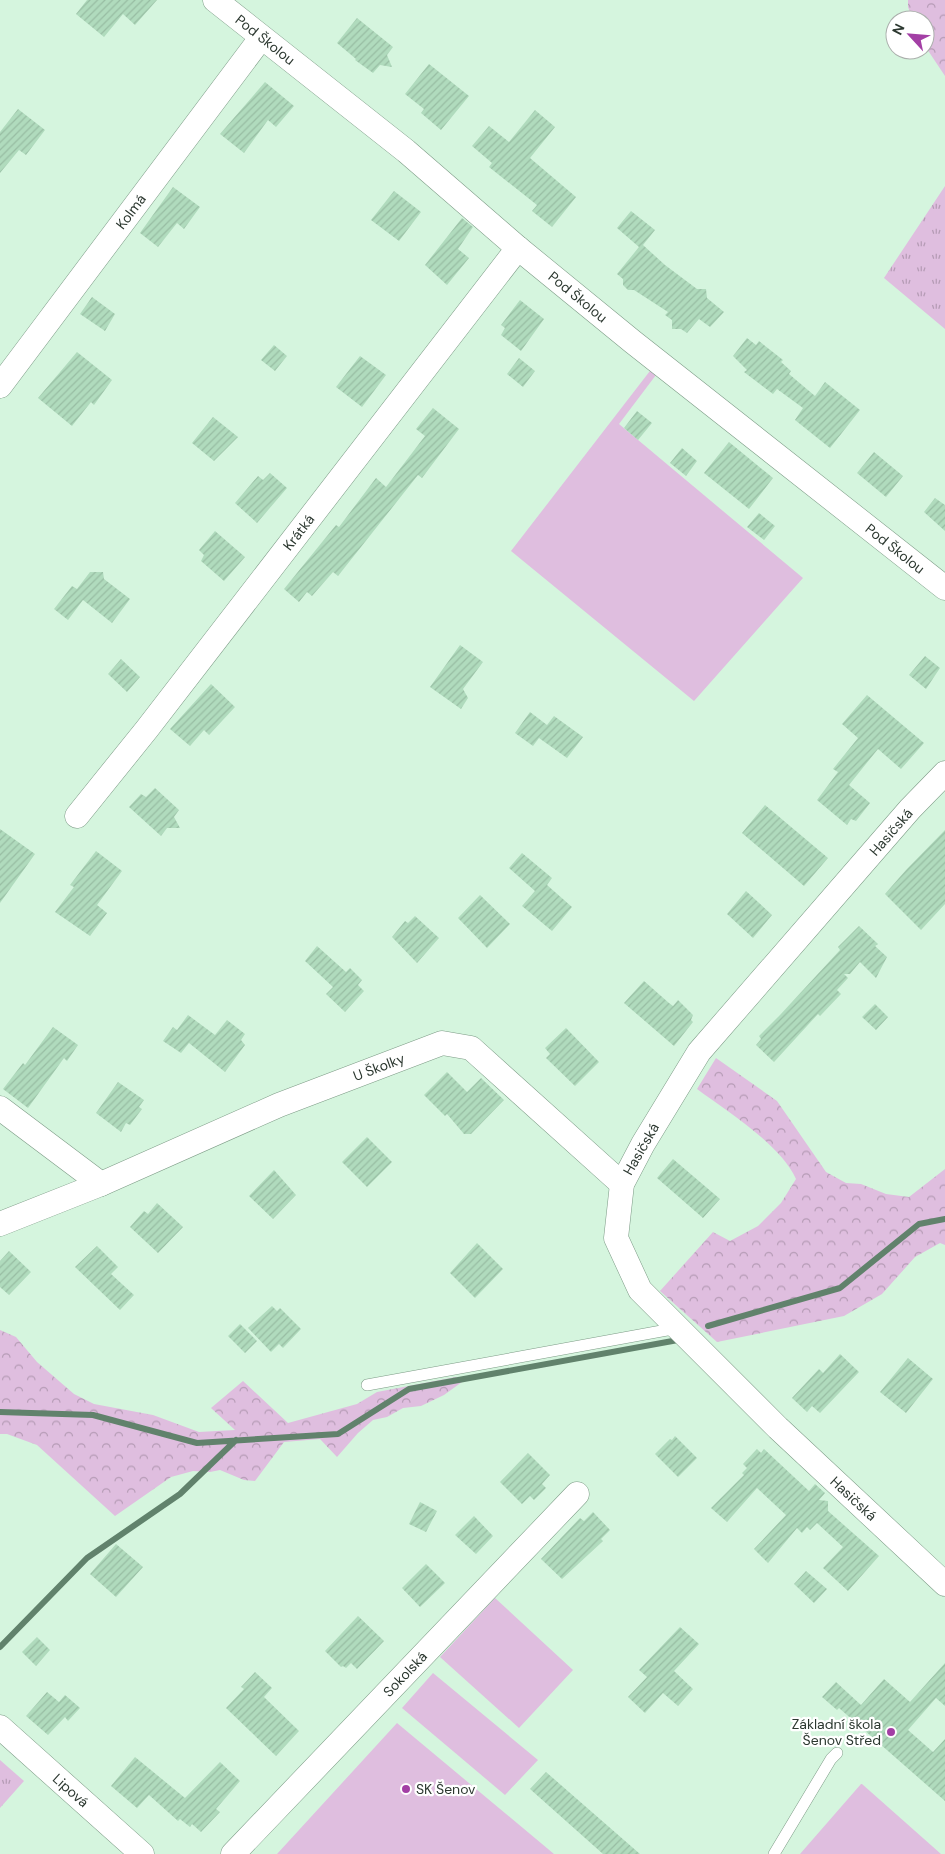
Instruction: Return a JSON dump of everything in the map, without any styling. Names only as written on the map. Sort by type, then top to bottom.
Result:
[{"type":"street","name":"Pod Školou","points":[[215,0],[406,151],[518,248],[633,342],[945,588]]},
{"type":"street","name":"Kolmá","points":[[0,386],[261,38]]},
{"type":"street","name":"Krátká","points":[[77,816],[159,713],[518,248]]},
{"type":"street","name":"Hasičská","points":[[945,773],[910,809],[699,1052],[643,1144],[622,1184],[616,1238],[640,1290],[778,1428],[945,1584]]},
{"type":"street","name":"U Školky","points":[[0,1224],[101,1184],[279,1105],[442,1043],[472,1048],[622,1184]]},
{"type":"street","points":[[0,1108],[101,1184]]},
{"type":"street","name":"Sokolská","points":[[233,1854],[577,1494]]},
{"type":"street","name":"Lipová","points":[[0,1727],[142,1854]]},
{"type":"lane","points":[[367,1385],[678,1328]]},
{"type":"lane","points":[[774,1854],[831,1759],[837,1753]]},
{"type":"green space","points":[[908,0],[945,0],[945,76],[934,60],[935,10],[909,10]]},
{"type":"green space","points":[[945,186],[945,329],[884,278]]},
{"type":"green space","points":[[653,367],[659,371],[619,424],[803,578],[694,701],[511,551]]},
{"type":"green space","points":[[716,1058],[777,1101],[826,1172],[846,1183],[861,1184],[886,1194],[909,1197],[945,1169],[945,1245],[940,1243],[915,1257],[882,1294],[844,1316],[717,1342],[660,1291],[713,1232],[730,1241],[758,1226],[781,1203],[796,1179],[778,1153],[766,1141],[738,1118],[697,1089]]},
{"type":"green space","points":[[0,1330],[16,1337],[37,1362],[74,1394],[94,1404],[153,1415],[199,1432],[235,1430],[211,1408],[243,1381],[288,1423],[357,1404],[377,1392],[456,1377],[462,1382],[444,1395],[421,1406],[403,1408],[387,1417],[373,1420],[358,1433],[337,1457],[320,1439],[284,1442],[255,1481],[244,1480],[220,1470],[210,1472],[193,1471],[171,1477],[115,1516],[37,1445],[7,1434],[0,1434]]},
{"type":"green space","points":[[495,1598],[573,1670],[519,1728],[440,1657]]},
{"type":"green space","points":[[433,1673],[538,1760],[505,1795],[402,1708]]},
{"type":"green space","name":"SK Šenov","points":[[397,1723],[554,1854],[277,1854]]},
{"type":"green space","points":[[0,1760],[24,1781],[0,1808]]},
{"type":"green space","points":[[862,1784],[941,1854],[800,1854]]},
{"type":"building","points":[[87,0],[157,0],[135,25],[123,14],[104,37],[76,14]]},
{"type":"building","points":[[357,18],[393,47],[387,55],[392,67],[380,65],[373,73],[355,60],[337,43]]},
{"type":"building","points":[[429,64],[469,96],[441,130],[421,113],[424,109],[405,94]]},
{"type":"building","points":[[265,82],[294,106],[276,127],[268,120],[244,153],[220,134]]},
{"type":"building","points":[[18,109],[45,130],[26,155],[19,150],[0,173],[0,132]]},
{"type":"building","points":[[535,110],[555,127],[530,158],[576,197],[552,227],[532,211],[537,205],[489,167],[492,163],[472,146],[489,126],[509,142]]},
{"type":"building","points":[[173,187],[200,207],[184,229],[177,223],[158,247],[140,233]]},
{"type":"building","points":[[394,191],[421,212],[399,241],[371,220]]},
{"type":"building","points":[[631,211],[655,230],[643,245],[665,265],[697,289],[706,289],[707,298],[724,312],[710,327],[699,319],[687,333],[681,329],[672,329],[672,320],[665,315],[668,312],[634,290],[628,290],[623,285],[623,279],[617,274],[639,247],[617,228]]},
{"type":"building","points":[[462,218],[473,227],[458,249],[469,258],[447,285],[425,265]]},
{"type":"building","points":[[92,297],[115,314],[105,331],[80,314]]},
{"type":"building","points":[[520,300],[544,319],[521,351],[501,335],[505,328],[501,325]]},
{"type":"building","points":[[747,338],[756,345],[759,341],[783,360],[781,362],[791,371],[789,374],[815,396],[825,382],[860,410],[830,448],[795,420],[803,408],[777,389],[773,394],[744,372],[747,370],[733,356]]},
{"type":"building","points":[[274,345],[287,356],[275,371],[261,360]]},
{"type":"building","points":[[77,352],[112,380],[94,405],[91,402],[72,426],[38,398]]},
{"type":"building","points":[[360,356],[386,375],[362,407],[336,387]]},
{"type":"building","points":[[519,358],[535,371],[523,387],[507,374]]},
{"type":"building","points":[[433,408],[459,429],[422,478],[418,475],[338,576],[333,572],[312,596],[307,592],[299,602],[284,589],[336,525],[339,527],[376,478],[386,487],[425,436],[416,429]]},
{"type":"building","points":[[637,411],[652,423],[638,440],[624,428]]},
{"type":"building","points":[[213,417],[238,437],[214,461],[192,443]]},
{"type":"building","points":[[729,442],[773,478],[749,509],[704,473]]},
{"type":"building","points":[[682,448],[697,461],[686,476],[670,463]]},
{"type":"building","points":[[874,452],[903,476],[886,497],[857,473]]},
{"type":"building","points":[[270,473],[287,488],[257,523],[235,503],[258,476],[263,480]]},
{"type":"building","points":[[935,498],[945,505],[945,531],[924,512]]},
{"type":"building","points":[[759,513],[775,526],[764,540],[747,527]]},
{"type":"building","points":[[215,531],[245,557],[224,581],[201,561],[204,555],[199,550]]},
{"type":"building","points":[[90,572],[103,572],[104,579],[130,599],[112,623],[83,600],[68,620],[54,609],[72,586],[77,589]]},
{"type":"building","points":[[460,645],[483,662],[463,689],[468,698],[461,709],[430,687]]},
{"type":"building","points":[[925,656],[940,668],[926,689],[909,675]]},
{"type":"building","points":[[121,659],[140,677],[127,692],[108,674]]},
{"type":"building","points":[[211,684],[235,707],[209,735],[204,730],[190,746],[170,729]]},
{"type":"building","points":[[867,695],[924,743],[901,769],[878,749],[849,785],[870,803],[856,821],[851,819],[847,825],[817,800],[838,772],[833,769],[858,738],[842,724]]},
{"type":"building","points":[[530,712],[547,725],[554,716],[583,737],[567,758],[539,738],[533,746],[515,733]]},
{"type":"building","points":[[155,788],[179,810],[174,817],[180,828],[167,828],[161,836],[129,807],[141,794],[146,797]]},
{"type":"building","points":[[765,805],[828,858],[804,886],[742,833]]},
{"type":"building","points":[[0,829],[35,854],[0,903]]},
{"type":"building","points":[[945,830],[945,904],[921,930],[885,894]]},
{"type":"building","points":[[96,851],[122,871],[97,905],[107,913],[90,936],[55,912],[74,887],[70,885]]},
{"type":"building","points":[[522,853],[552,878],[547,885],[572,907],[552,931],[522,906],[535,891],[509,868]]},
{"type":"building","points":[[746,891],[772,915],[753,938],[727,914]]},
{"type":"building","points":[[480,895],[510,924],[487,948],[458,918]]},
{"type":"building","points":[[415,916],[439,938],[417,963],[392,937],[405,921],[408,923]]},
{"type":"building","points":[[859,926],[878,944],[875,946],[887,957],[876,978],[860,962],[850,974],[844,974],[848,978],[837,990],[841,994],[820,1016],[818,1014],[774,1062],[756,1045],[761,1039],[759,1036],[840,950],[838,947]]},
{"type":"building","points":[[317,946],[346,972],[350,968],[362,980],[358,985],[364,991],[345,1012],[326,994],[333,987],[305,961]]},
{"type":"building","points":[[644,981],[673,1006],[678,1000],[693,1015],[691,1020],[693,1022],[674,1046],[624,1003]]},
{"type":"building","points":[[875,1004],[888,1017],[876,1030],[862,1017]]},
{"type":"building","points":[[188,1015],[215,1035],[227,1020],[245,1034],[241,1040],[245,1045],[225,1072],[189,1043],[181,1053],[163,1041],[173,1027],[177,1030]]},
{"type":"building","points":[[53,1027],[78,1045],[67,1061],[64,1058],[28,1108],[3,1089],[23,1063],[25,1065]]},
{"type":"building","points":[[566,1028],[599,1062],[575,1086],[546,1058],[550,1054],[545,1048]]},
{"type":"building","points":[[447,1072],[467,1092],[481,1078],[504,1100],[471,1134],[464,1134],[447,1114],[445,1116],[424,1095]]},
{"type":"building","points":[[118,1082],[144,1100],[139,1107],[142,1109],[130,1125],[126,1123],[121,1132],[96,1113]]},
{"type":"building","points":[[367,1137],[392,1162],[367,1187],[342,1162]]},
{"type":"building","points":[[673,1159],[720,1199],[703,1218],[657,1178]]},
{"type":"building","points":[[274,1170],[296,1195],[273,1219],[249,1196]]},
{"type":"building","points":[[157,1203],[183,1227],[158,1253],[130,1227],[144,1211],[148,1214]]},
{"type":"building","points":[[477,1243],[503,1269],[475,1298],[450,1273]]},
{"type":"building","points":[[97,1246],[118,1267],[111,1274],[134,1295],[120,1310],[75,1267]]},
{"type":"building","points":[[9,1251],[31,1272],[9,1295],[0,1287],[0,1261]]},
{"type":"building","points":[[272,1306],[277,1311],[280,1308],[301,1329],[283,1348],[279,1344],[271,1352],[248,1328]]},
{"type":"building","points":[[240,1324],[257,1341],[245,1353],[228,1336]]},
{"type":"building","points":[[840,1354],[859,1372],[820,1413],[812,1406],[807,1412],[792,1398],[819,1369],[823,1373]]},
{"type":"building","points":[[908,1358],[933,1379],[906,1413],[880,1392]]},
{"type":"building","points":[[675,1436],[697,1458],[678,1477],[655,1454]]},
{"type":"building","points":[[757,1449],[761,1453],[764,1449],[809,1491],[815,1484],[825,1493],[819,1500],[828,1501],[828,1511],[879,1556],[848,1591],[823,1568],[843,1547],[817,1523],[810,1530],[807,1527],[802,1533],[797,1528],[768,1563],[754,1549],[786,1515],[757,1488],[727,1522],[711,1508],[744,1475],[742,1473],[747,1468],[743,1464]]},
{"type":"building","points":[[528,1453],[550,1475],[542,1484],[546,1488],[534,1500],[530,1496],[522,1504],[500,1482]]},
{"type":"building","points":[[420,1502],[437,1511],[426,1532],[409,1524]]},
{"type":"building","points":[[593,1512],[610,1530],[601,1539],[603,1541],[562,1579],[541,1559],[580,1518],[584,1521]]},
{"type":"building","points":[[474,1516],[493,1536],[476,1554],[455,1535]]},
{"type":"building","points":[[116,1544],[143,1567],[116,1597],[90,1574]]},
{"type":"building","points":[[426,1564],[445,1583],[420,1607],[402,1588]]},
{"type":"building","points":[[806,1571],[827,1589],[814,1603],[794,1584]]},
{"type":"building","points":[[358,1616],[384,1641],[357,1669],[351,1663],[346,1668],[341,1667],[325,1651]]},
{"type":"building","points":[[680,1627],[699,1644],[674,1671],[693,1689],[678,1706],[663,1693],[645,1713],[628,1697],[647,1677],[639,1670]]},
{"type":"building","points":[[37,1637],[50,1650],[36,1666],[22,1652]]},
{"type":"building","points":[[945,1663],[945,1706],[936,1698],[908,1730],[933,1752],[945,1739],[945,1801],[839,1708],[837,1710],[822,1697],[836,1682],[861,1705],[884,1679],[910,1702]]},
{"type":"building","points":[[255,1672],[272,1688],[264,1697],[299,1731],[276,1756],[226,1708],[244,1689],[241,1687]]},
{"type":"building","points":[[47,1692],[59,1702],[65,1695],[80,1708],[68,1721],[65,1717],[48,1735],[26,1716]]},
{"type":"building","points":[[135,1757],[185,1798],[220,1762],[240,1781],[216,1809],[220,1812],[201,1832],[192,1824],[190,1827],[180,1819],[178,1821],[149,1795],[137,1808],[111,1786]]},
{"type":"building","points":[[546,1772],[640,1854],[603,1854],[530,1789]]},
{"type":"waterway","points":[[708,1326],[840,1288],[919,1224],[945,1219]]},
{"type":"waterway","points":[[0,1412],[93,1415],[197,1443],[338,1434],[409,1389],[678,1340]]},
{"type":"waterway","points":[[0,1647],[87,1558],[180,1494],[236,1440]]},
{"type":"place","name":"Základní škola Šenov Střed","points":[[891,1732]]},
{"type":"place","name":"SK Šenov","points":[[406,1789]]}]
